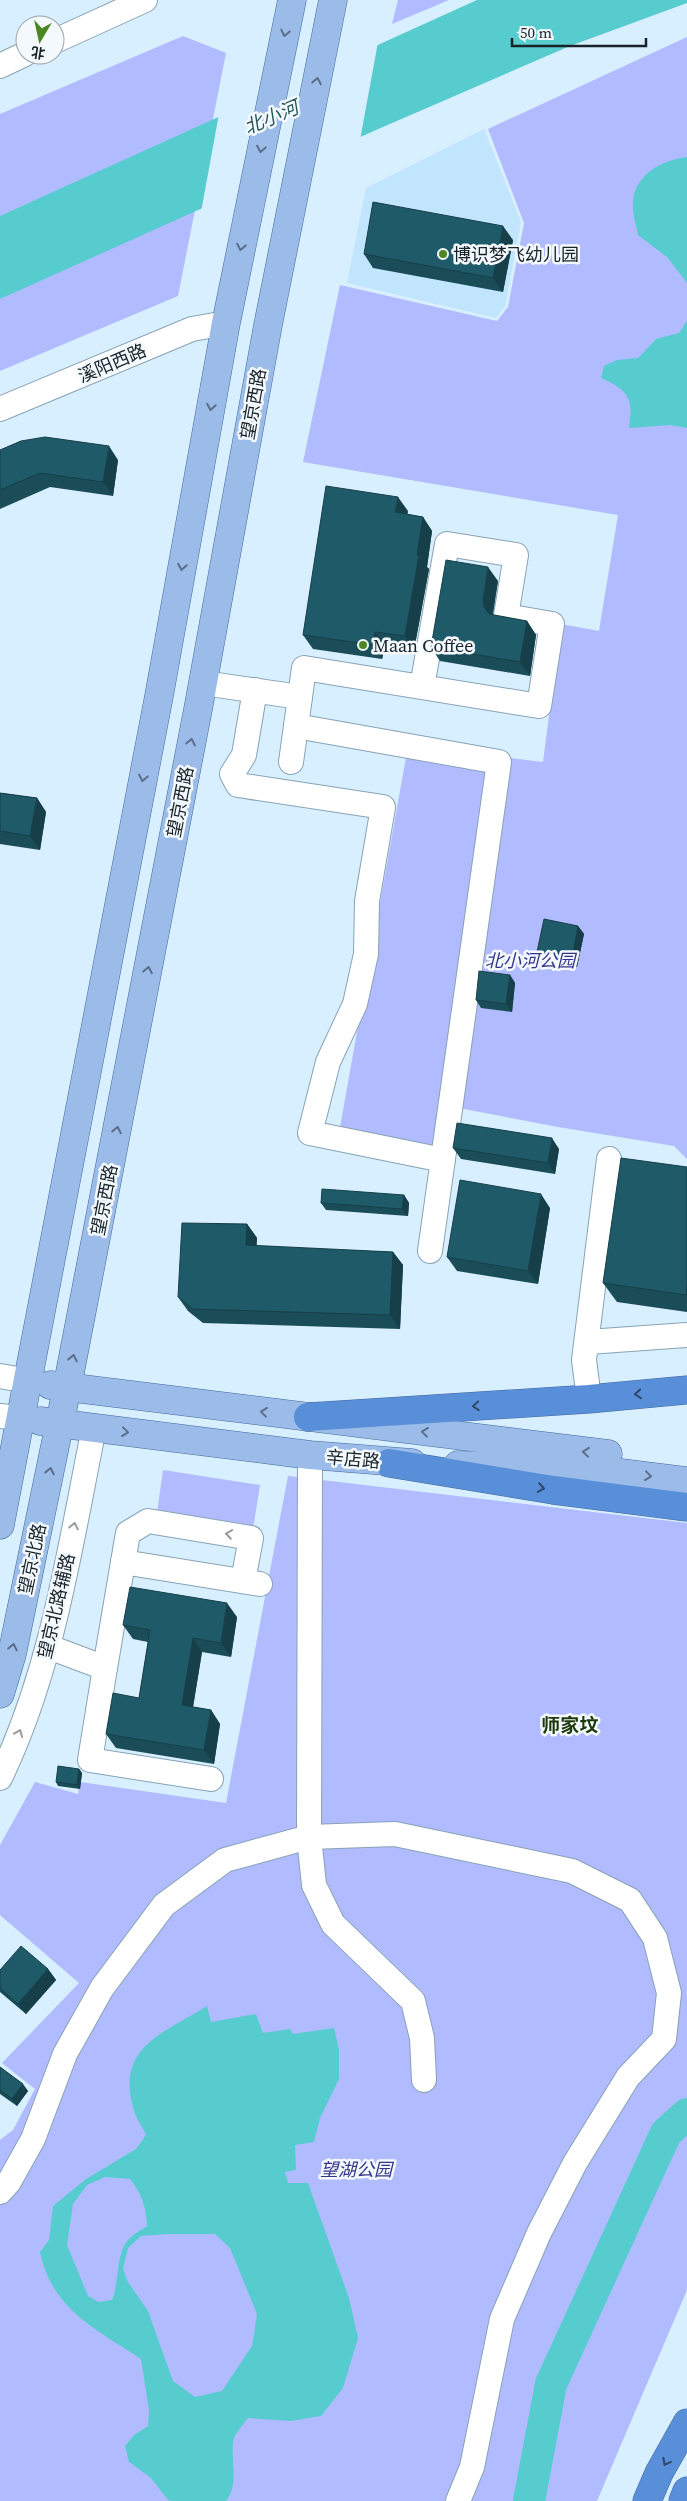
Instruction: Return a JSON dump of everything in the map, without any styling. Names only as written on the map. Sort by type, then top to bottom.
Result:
[{"type":"highway","points":[[308,1417],[589,1399],[687,1390]]},
{"type":"highway","points":[[390,1462],[553,1490],[687,1507]]},
{"type":"highway","points":[[647,2501],[659,2473],[687,2424]]},
{"type":"highway","points":[[682,2501],[687,2491]]},
{"type":"main road","points":[[0,1525],[11,1417],[29,1381],[159,696],[226,323],[292,0]]},
{"type":"main road","name":"望京西路","points":[[59,1423],[68,1388],[203,683],[268,325],[333,0]]},
{"type":"main road","name":"辛店路","points":[[29,1381],[68,1388],[687,1462]]},
{"type":"main road","name":"辛店路","points":[[11,1417],[310,1456],[390,1462],[597,1470],[687,1481]]},
{"type":"main road","name":"望京北路","points":[[0,1694],[12,1654],[59,1423]]},
{"type":"street","points":[[65,36],[145,0]]},
{"type":"street","points":[[0,66],[15,59]]},
{"type":"street","name":"溪阳西路","points":[[0,409],[192,329],[226,323]]},
{"type":"street","points":[[291,762],[304,668],[539,706],[552,624],[506,616],[516,555],[447,544],[422,687]]},
{"type":"street","points":[[203,683],[300,697]]},
{"type":"street","points":[[255,690],[244,755],[232,774],[238,785],[383,807],[367,901],[366,954],[357,995],[328,1062],[310,1133],[443,1160]]},
{"type":"street","points":[[296,726],[499,762],[430,1252]]},
{"type":"street","points":[[589,1399],[584,1360],[588,1342],[609,1159]]},
{"type":"street","points":[[588,1342],[687,1335]]},
{"type":"street","points":[[0,1376],[29,1381]]},
{"type":"street","name":"望京北路辅路","points":[[0,1778],[28,1711],[49,1647],[94,1428]]},
{"type":"street","points":[[310,1456],[309,1837],[314,1885],[333,1924],[413,2001],[422,2038],[424,2080]]},
{"type":"street","points":[[123,1562],[251,1582],[251,1538],[148,1521],[128,1533],[123,1562],[90,1760],[210,1779]]},
{"type":"street","points":[[49,1647],[105,1668]]},
{"type":"street","points":[[0,2192],[9,2182],[33,2139],[65,2054],[102,1988],[164,1905],[225,1860],[309,1837],[395,1834],[572,1871],[630,1900],[655,1938],[669,1993],[664,2039],[628,2077],[575,2163],[539,2233],[502,2319],[472,2467],[458,2501]]},
{"type":"shaded area","points":[[484,129],[521,222],[505,307],[496,318],[347,283],[366,188]]},
{"type":"green space","points":[[398,0],[449,0],[392,24]]},
{"type":"green space","points":[[183,36],[226,53],[178,296],[0,371],[0,114]]},
{"type":"green space","name":"北小河公园","points":[[687,37],[687,1159],[674,1146],[558,1127],[443,1105],[436,1152],[339,1133],[408,746],[543,762],[561,624],[599,631],[618,515],[303,462],[340,285],[497,321],[508,307],[524,223],[488,129]]},
{"type":"green space","points":[[163,1470],[260,1485],[253,1529],[157,1513]]},
{"type":"green space","name":"望湖公园","points":[[288,1476],[687,1523],[687,2290],[597,2501],[0,2501],[0,2140],[13,2130],[35,2089],[2,2063],[79,1983],[0,1915],[0,1845],[35,1782],[78,1794],[80,1782],[226,1803]]},
{"type":"water","name":"北小河","points":[[477,0],[687,0],[687,3],[570,46],[376,130],[0,299],[0,216]]},
{"type":"water","points":[[687,157],[687,283],[667,257],[638,235],[633,208],[637,187],[649,172],[667,162]]},
{"type":"water","points":[[687,321],[687,428],[670,425],[629,428],[631,409],[627,396],[610,382],[601,378],[604,366],[617,360],[638,358],[656,339],[679,333]]},
{"type":"water","points":[[207,2006],[211,2022],[256,2014],[263,2033],[290,2029],[293,2034],[334,2028],[339,2049],[339,2079],[320,2118],[314,2142],[295,2145],[296,2170],[285,2172],[288,2183],[308,2183],[349,2298],[358,2338],[343,2388],[321,2416],[291,2421],[248,2418],[233,2442],[234,2473],[230,2495],[226,2501],[172,2501],[168,2500],[151,2478],[129,2462],[125,2446],[134,2435],[148,2426],[149,2410],[141,2359],[92,2327],[66,2304],[46,2272],[40,2252],[49,2240],[53,2206],[86,2179],[136,2149],[146,2135],[133,2107],[130,2086],[132,2069],[138,2055],[148,2043],[161,2033]],"holes":[[[105,2177],[130,2179],[143,2201],[147,2226],[132,2236],[124,2246],[119,2261],[112,2300],[99,2302],[88,2296],[67,2245],[73,2204],[87,2185]],[[215,2234],[230,2248],[257,2314],[252,2346],[222,2391],[195,2397],[173,2381],[148,2311],[128,2282],[123,2269],[128,2248],[141,2236]]]},
{"type":"pier","points":[[378,42],[360,140],[201,212],[219,114]]},
{"type":"building","name":"博识梦飞幼儿园","points":[[373,202],[503,226],[493,278],[364,254]]},
{"type":"building","points":[[45,437],[109,446],[103,482],[40,473],[0,490],[0,450],[21,441]]},
{"type":"building","points":[[326,486],[398,497],[395,512],[423,517],[417,555],[419,555],[405,636],[375,632],[373,645],[303,635]]},
{"type":"building","points":[[446,560],[488,567],[483,600],[484,607],[489,614],[527,621],[520,662],[431,647]]},
{"type":"building","points":[[0,793],[37,798],[30,836],[0,831]]},
{"type":"building","points":[[544,919],[578,926],[572,959],[537,952]]},
{"type":"building","points":[[479,971],[510,975],[506,1004],[476,1000]]},
{"type":"building","points":[[457,1123],[552,1138],[548,1163],[453,1148]]},
{"type":"building","points":[[621,1158],[687,1167],[686,1295],[603,1283]]},
{"type":"building","points":[[460,1180],[541,1194],[528,1271],[447,1257]]},
{"type":"building","points":[[322,1189],[404,1195],[402,1209],[321,1203]]},
{"type":"building","points":[[182,1223],[247,1224],[246,1245],[393,1252],[390,1315],[193,1309],[178,1297]]},
{"type":"building","points":[[130,1587],[227,1603],[221,1643],[193,1638],[182,1705],[211,1710],[204,1750],[106,1734],[113,1693],[139,1698],[150,1630],[123,1625]]},
{"type":"building","points":[[58,1766],[79,1769],[77,1785],[56,1782]]},
{"type":"building","points":[[21,1946],[48,1969],[18,2004],[0,1988],[0,1970]]},
{"type":"building","points":[[0,2067],[23,2084],[12,2099],[0,2090]]},
{"type":"waterway","points":[[529,2501],[551,2384],[666,2133],[687,2114]]},
{"type":"place","name":"博识梦飞幼儿园","points":[[443,254]]},
{"type":"place","name":"Maan Coffee","points":[[363,645]]},
{"type":"district","name":"师家坟","points":[[570,1725]]}]
